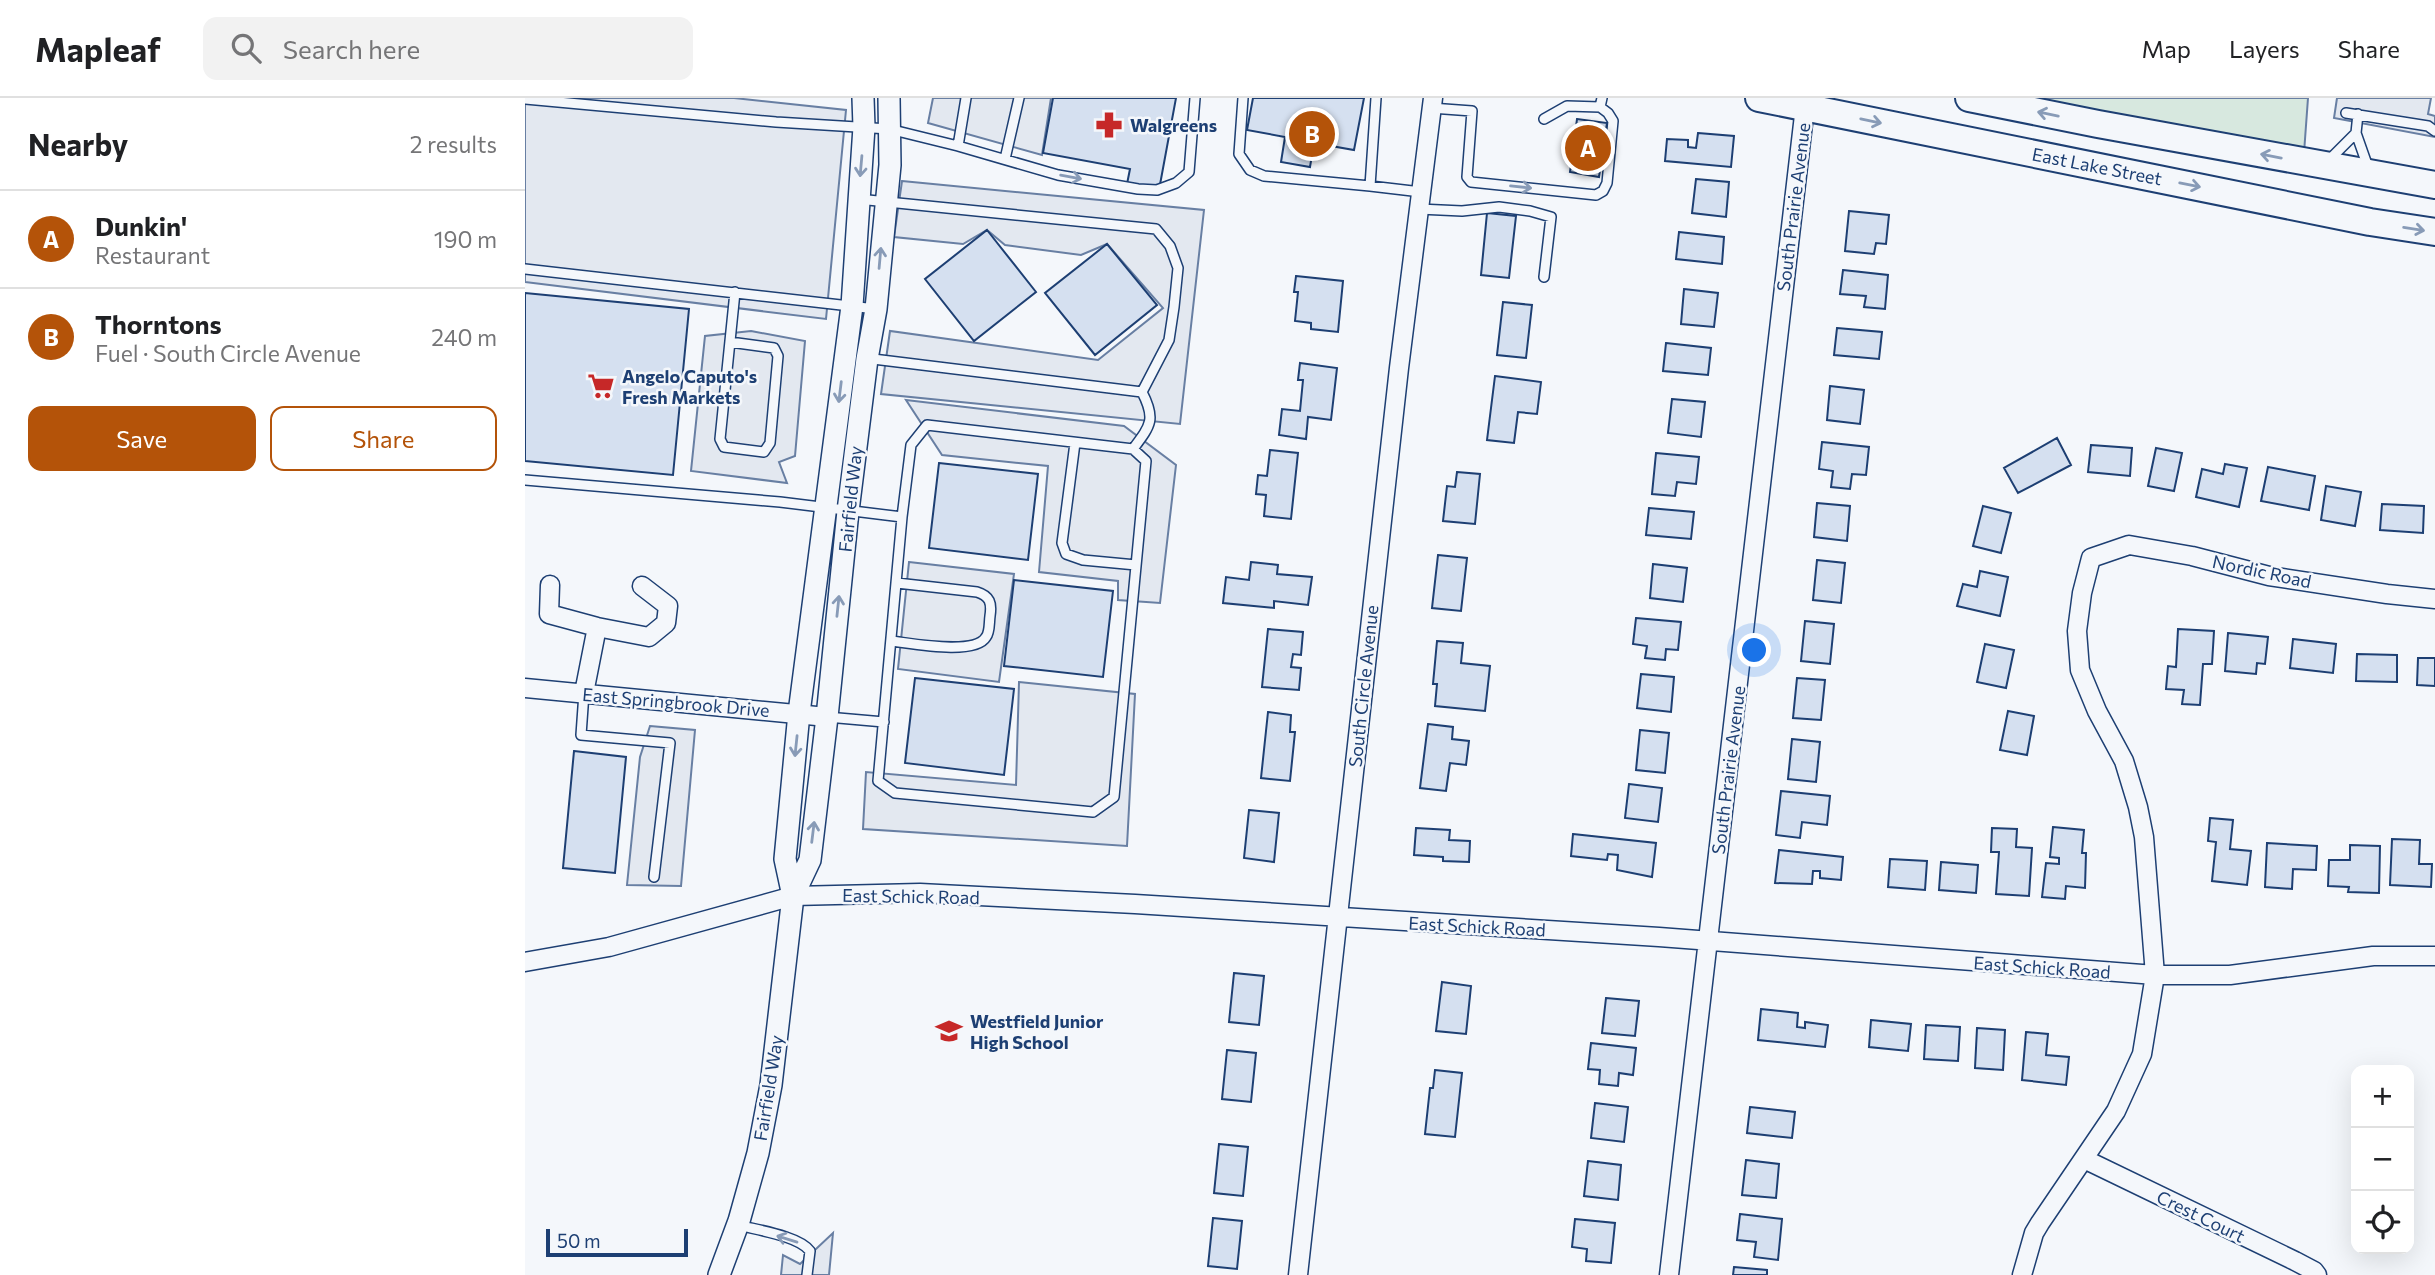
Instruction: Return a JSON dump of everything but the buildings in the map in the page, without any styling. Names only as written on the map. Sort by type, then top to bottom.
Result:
[{"type":"main road","name":"East Lake Street","points":[[1759,98],[1805,102],[2357,219],[2435,232]]},
{"type":"main road","points":[[1969,98],[2435,185]]},
{"type":"street","name":"Fairfield Way","points":[[793,896],[785,859],[800,713],[852,306],[864,127],[863,98]]},
{"type":"street","name":"Fairfield Way","points":[[719,1275],[738,1225],[758,1153],[771,1085],[793,896],[810,860],[828,717],[848,511],[876,309],[890,165],[889,98]]},
{"type":"street","name":"South Prairie Avenue","points":[[1669,1275],[1805,102]]},
{"type":"street","name":"South Circle Avenue","points":[[1298,1275],[1399,368],[1432,103]]},
{"type":"street","name":"Nordic Road","points":[[2155,975],[2144,837],[2138,807],[2124,761],[2097,711],[2080,670],[2077,631],[2086,553],[2129,545],[2192,556],[2269,576],[2435,599]]},
{"type":"street","points":[[550,585],[549,614],[649,637],[666,623],[668,606],[642,586]]},
{"type":"street","points":[[583,694],[597,627]]},
{"type":"street","name":"East Springbrook Drive","points":[[525,688],[828,717]]},
{"type":"street","name":"East Schick Road","points":[[525,961],[608,947],[793,896],[920,893],[1709,941],[2155,975],[2230,975],[2373,956],[2435,956]]},
{"type":"street","points":[[2022,1275],[2034,1233],[2116,1111],[2142,1054],[2155,975]]},
{"type":"street","name":"Crest Court","points":[[2084,1159],[2295,1261],[2317,1275]]},
{"type":"lane","points":[[958,146],[966,98]]},
{"type":"lane","points":[[1005,159],[1019,98]]},
{"type":"lane","points":[[525,99],[776,122],[889,129],[1058,175],[1157,190],[1176,183],[1189,172],[1195,98]]},
{"type":"lane","points":[[1243,98],[1239,153],[1251,170],[1264,176],[1370,186],[1462,211],[1499,207],[1551,217],[1544,277]]},
{"type":"lane","points":[[1370,186],[1376,98]]},
{"type":"lane","points":[[1432,103],[1472,111],[1467,165],[1467,177],[1471,182],[1596,195],[1603,191],[1607,183],[1613,121],[1601,103],[1567,106],[1544,119]]},
{"type":"lane","points":[[2346,113],[2433,126]]},
{"type":"lane","points":[[2358,114],[2356,133],[2370,175]]},
{"type":"lane","points":[[2322,166],[2356,133]]},
{"type":"lane","points":[[858,199],[1156,229],[1170,246],[1178,268],[1169,340],[1142,391]]},
{"type":"lane","points":[[525,269],[876,309]]},
{"type":"lane","points":[[730,342],[774,348],[778,356],[770,443],[764,452],[724,447],[720,439],[735,292]]},
{"type":"lane","points":[[845,353],[867,359],[1142,391]]},
{"type":"lane","points":[[1133,449],[1149,428],[1151,410],[1142,391]]},
{"type":"lane","points":[[927,425],[1075,443],[1133,449],[1146,461],[1114,797],[1093,812],[895,793],[878,780],[902,517],[912,445],[927,425]]},
{"type":"lane","points":[[1075,443],[1062,543],[1066,555],[1083,560],[1136,565]]},
{"type":"lane","points":[[525,480],[780,502],[902,517]]},
{"type":"lane","points":[[891,641],[956,648],[982,642],[988,636],[992,604],[986,595],[977,592],[897,583]]},
{"type":"lane","points":[[583,694],[582,735],[670,743],[653,877]]},
{"type":"lane","points":[[828,717],[884,722]]},
{"type":"lane","points":[[738,1225],[807,1246],[810,1251],[807,1275]]},
{"type":"shaded area","points":[[525,98],[734,98],[846,110],[826,319],[525,282]]},
{"type":"shaded area","points":[[933,98],[1051,98],[1042,155],[928,123]]},
{"type":"shaded area","points":[[2021,98],[2308,98],[2304,153]]},
{"type":"shaded area","points":[[2337,98],[2431,98],[2428,114],[2435,116],[2435,137],[2334,118]]},
{"type":"shaded area","points":[[902,181],[1204,210],[1180,424],[881,394],[890,331],[1098,360],[1163,308],[1107,244],[1081,255],[1005,245],[987,230],[963,244],[894,237]]},
{"type":"shaded area","points":[[751,331],[805,341],[795,456],[779,462],[787,483],[691,471],[705,336]]},
{"type":"shaded area","points":[[906,400],[1124,426],[1176,465],[1160,603],[1118,600],[1118,581],[1039,572],[1048,466],[942,455]]},
{"type":"shaded area","points":[[909,562],[1014,574],[999,682],[898,669]]},
{"type":"shaded area","points":[[1019,682],[1135,694],[1127,846],[863,829],[866,772],[1016,785]]},
{"type":"shaded area","points":[[650,726],[695,730],[681,886],[627,885],[640,757]]},
{"type":"shaded area","points":[[833,1233],[829,1275],[781,1275],[783,1255],[800,1264]]},
{"type":"place","name":"Walgreens","points":[[1109,125]]},
{"type":"place","name":"Thorntons","points":[[1312,134]]},
{"type":"place","name":"Dunkin'","points":[[1588,148]]},
{"type":"place","name":"Angelo Caputo's Fresh Markets","points":[[601,386]]},
{"type":"place","name":"Westfield Junior High School","points":[[949,1031]]}]
